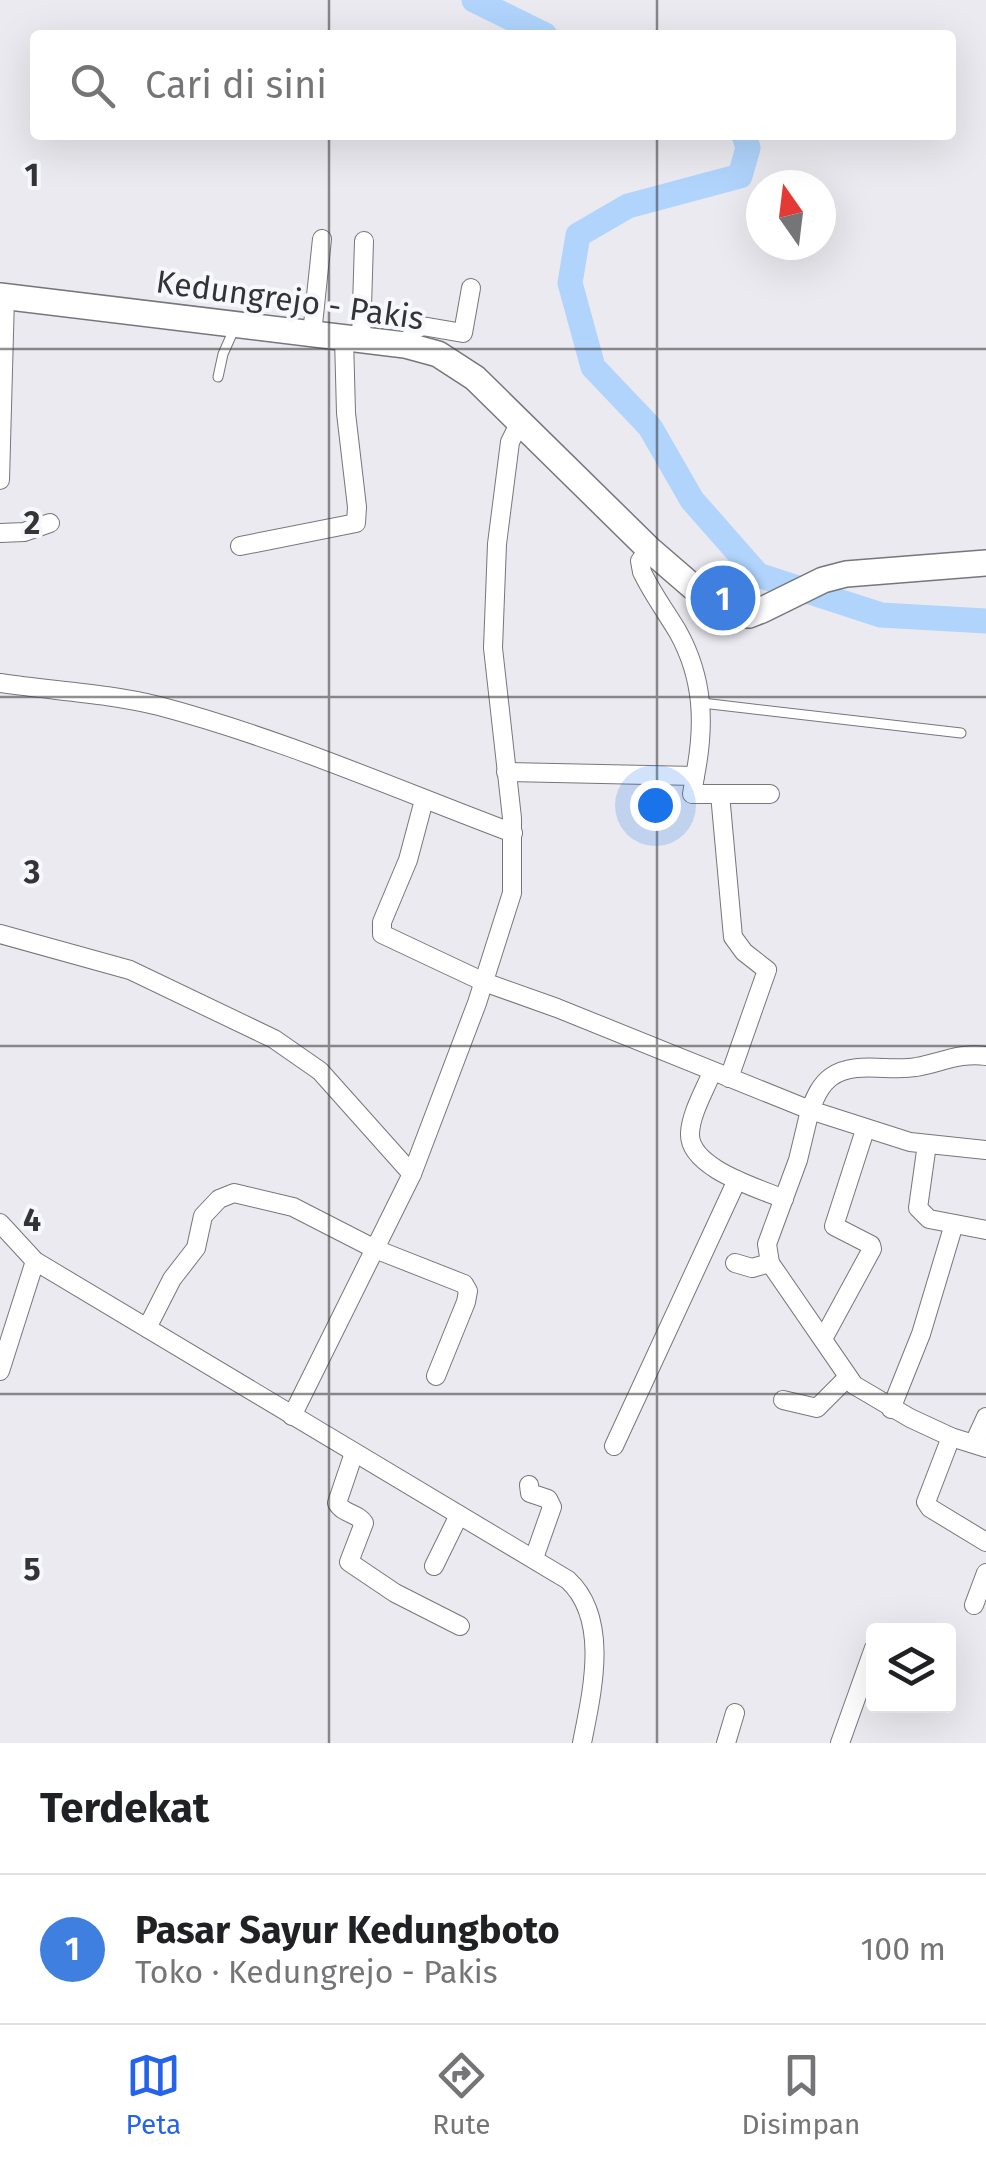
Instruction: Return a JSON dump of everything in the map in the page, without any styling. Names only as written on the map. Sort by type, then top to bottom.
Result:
[{"type":"main road","name":"Kedungrejo - Pakis","points":[[2,296],[408,346],[438,354],[458,364],[526,426],[648,549],[707,600],[730,614],[749,614],[823,580],[871,570],[986,564]]},
{"type":"street","points":[[312,334],[322,238]]},
{"type":"street","points":[[240,546],[356,522],[346,413],[364,241]]},
{"type":"street","points":[[408,346],[413,330],[422,326],[463,333],[471,288]]},
{"type":"street","points":[[0,480],[2,296]]},
{"type":"street","points":[[292,1416],[412,1174],[484,982],[512,893],[512,826],[492,648],[495,572],[510,442],[516,430],[526,426]]},
{"type":"street","points":[[0,533],[24,532],[50,523]]},
{"type":"street","points":[[648,549],[640,561],[642,572],[698,677],[702,703],[700,749],[692,794],[770,794]]},
{"type":"street","points":[[0,683],[105,695],[156,706],[271,741],[424,800],[512,826]]},
{"type":"street","points":[[506,772],[695,776]]},
{"type":"street","points":[[720,794],[732,937],[767,970],[720,1075],[692,1124],[692,1146],[700,1158],[738,1180],[784,1199]]},
{"type":"street","points":[[424,800],[406,864],[380,932],[484,982],[865,1130],[927,1144],[986,1150]]},
{"type":"street","points":[[0,934],[130,970],[274,1039],[320,1071],[412,1174]]},
{"type":"street","points":[[986,1056],[970,1054],[915,1068],[853,1070],[832,1075],[820,1088],[810,1110],[767,1244],[770,1263],[846,1378],[868,1396],[951,1437],[980,1446],[986,1417]]},
{"type":"street","points":[[822,1338],[872,1249],[872,1244],[834,1226],[865,1130]]},
{"type":"street","points":[[927,1144],[918,1208],[929,1219],[986,1230]]},
{"type":"street","points":[[614,1446],[738,1180]]},
{"type":"street","points":[[147,1328],[172,1279],[196,1248],[204,1216],[219,1199],[228,1194],[243,1194],[294,1207],[375,1248],[464,1284],[468,1290],[436,1376]]},
{"type":"street","points":[[891,1409],[921,1334],[954,1224]]},
{"type":"street","points":[[3,1234],[35,1260],[534,1558],[578,1590],[591,1618],[592,1683],[582,1743]]},
{"type":"street","points":[[0,1371],[35,1260]]},
{"type":"street","points":[[734,1264],[752,1268],[770,1263]]},
{"type":"street","points":[[782,1400],[817,1408],[846,1378]]},
{"type":"street","points":[[951,1437],[926,1502],[986,1542]]},
{"type":"street","points":[[354,1453],[337,1503],[364,1523],[349,1562],[395,1594],[460,1626]]},
{"type":"street","points":[[529,1485],[530,1492],[548,1499],[552,1507],[534,1558]]},
{"type":"street","points":[[434,1566],[459,1515]]},
{"type":"street","points":[[974,1606],[986,1573]]},
{"type":"street","points":[[840,1743],[866,1670]]},
{"type":"street","points":[[726,1743],[736,1713]]},
{"type":"lane","points":[[218,377],[222,354],[236,324]]},
{"type":"lane","points":[[702,703],[961,733]]},
{"type":"waterway","points":[[474,0],[535,30]]},
{"type":"waterway","points":[[746,140],[748,148],[740,176],[628,206],[578,235],[570,283],[593,367],[650,427],[692,500],[758,575],[881,615],[986,621]]},
{"type":"place","name":"Pasar Sayur Kedungboto","points":[[723,598]]}]
